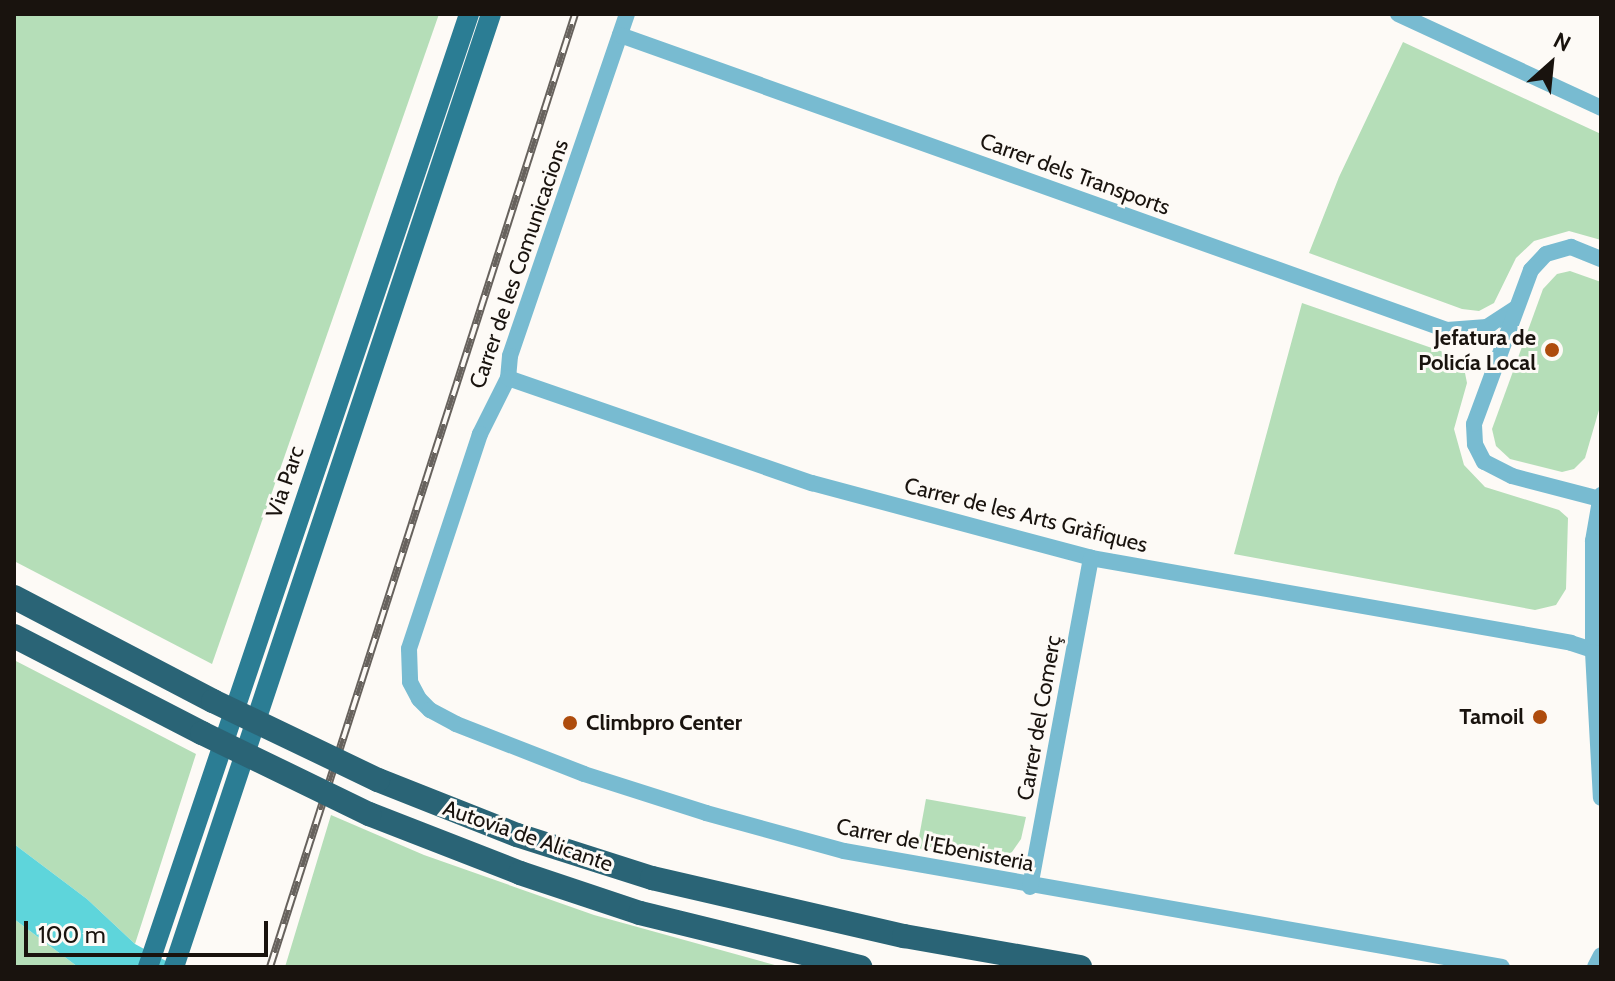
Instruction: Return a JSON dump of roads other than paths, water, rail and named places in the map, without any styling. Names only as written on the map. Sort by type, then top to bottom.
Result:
[{"type":"highway","name":"Autovía de Alicante","points":[[14,597],[213,701],[378,780],[517,835],[652,878],[904,936],[1080,967]]},
{"type":"highway","name":"Autovía de Alicante","points":[[14,636],[202,733],[369,814],[520,873],[640,913],[860,967]]},
{"type":"main road","name":"Via Parc","points":[[148,967],[469,14]]},
{"type":"main road","name":"Via Parc","points":[[174,967],[491,14]]},
{"type":"street","name":"Carrer de les Comunicacions","points":[[407,664],[409,649],[480,434],[508,378],[510,356],[627,14]]},
{"type":"street","points":[[1398,14],[1601,108]]},
{"type":"street","name":"Carrer dels Transports","points":[[620,35],[1447,330],[1487,327],[1515,309]]},
{"type":"street","points":[[1601,259],[1571,247],[1546,254],[1531,270],[1474,424],[1475,444],[1484,462],[1512,476],[1601,497],[1593,541],[1601,798]]},
{"type":"street","name":"Carrer de les Arts Gràfiques","points":[[508,378],[812,483],[1091,558],[1571,643],[1597,653]]},
{"type":"street","name":"Carrer del Comerç","points":[[1030,887],[1091,558]]},
{"type":"street","name":"Carrer de l'Ebenisteria","points":[[407,664],[410,682],[430,710],[456,724],[584,774],[706,813],[844,851],[1030,887],[1502,967]]},
{"type":"street","points":[[1595,967],[1601,955]]},
{"type":"water","points":[[14,844],[87,899],[135,944],[177,967],[78,967],[14,919]]},
{"type":"railway","points":[[270,967],[575,14]]},
{"type":"place","name":"Jefatura de Policía Local","points":[[1552,350]]},
{"type":"place","name":"Tamoil","points":[[1540,717]]},
{"type":"place","name":"Climbpro Center","points":[[570,723]]}]
